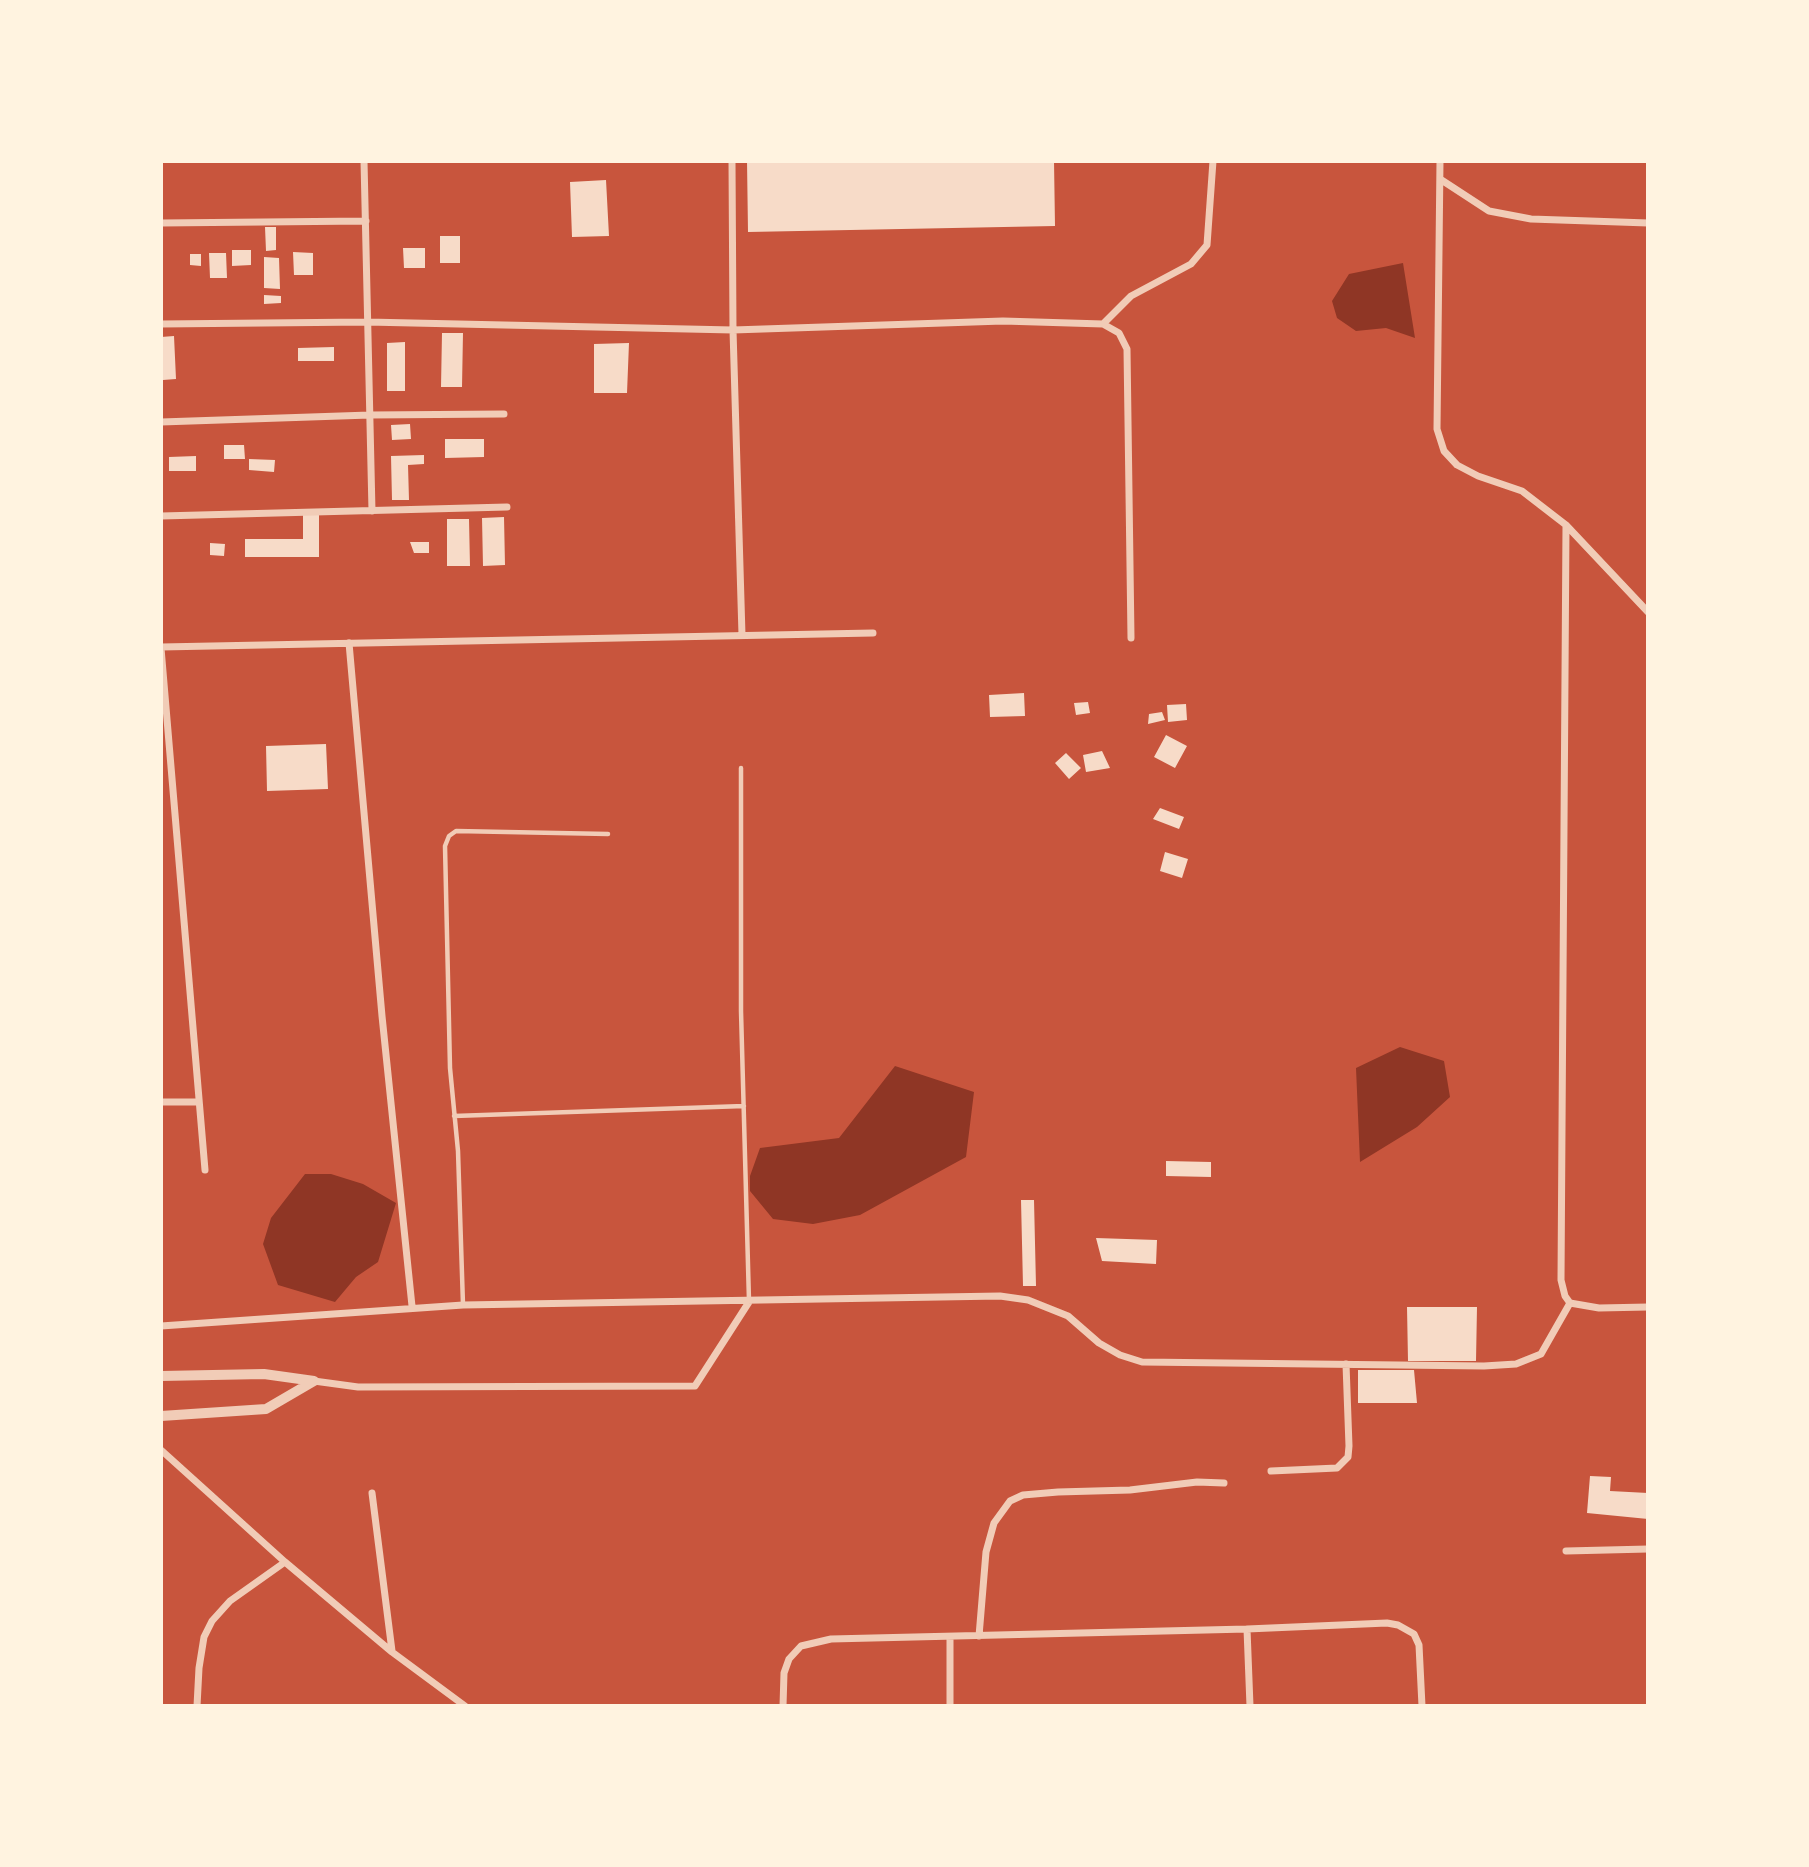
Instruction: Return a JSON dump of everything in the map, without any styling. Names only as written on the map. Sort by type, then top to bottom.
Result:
[{"type":"street","points":[[364,161],[372,511]]},
{"type":"street","points":[[732,161],[733,330],[742,635]]},
{"type":"street","points":[[1103,324],[1131,296],[1191,264],[1207,245],[1213,161]]},
{"type":"street","points":[[1440,161],[1437,429],[1444,451],[1457,465],[1478,476],[1522,491],[1566,525],[1648,612]]},
{"type":"street","points":[[1440,179],[1489,211],[1531,219],[1648,223]]},
{"type":"street","points":[[161,223],[366,221]]},
{"type":"street","points":[[161,324],[367,322],[733,330],[1003,321],[1103,324],[1119,333],[1127,349],[1131,638]]},
{"type":"street","points":[[161,422],[370,415],[504,414]]},
{"type":"street","points":[[161,516],[507,508]]},
{"type":"street","points":[[1566,525],[1561,1280],[1565,1296],[1570,1303],[1599,1308],[1648,1307]]},
{"type":"street","points":[[205,1170],[161,648],[873,633]]},
{"type":"street","points":[[349,643],[382,1016],[412,1306]]},
{"type":"street","points":[[161,1102],[199,1102]]},
{"type":"street","points":[[161,1326],[463,1304],[1000,1296],[1028,1300],[1068,1316],[1099,1343],[1120,1355],[1142,1362],[1516,1364],[1541,1354],[1570,1303]]},
{"type":"street","points":[[161,1376],[264,1374],[358,1387],[695,1386],[749,1301]]},
{"type":"street","points":[[1271,1471],[1337,1468],[1348,1457],[1346,1364]]},
{"type":"street","points":[[161,1416],[266,1409],[314,1381]]},
{"type":"street","points":[[161,1450],[285,1562],[392,1652],[465,1706]]},
{"type":"street","points":[[979,1636],[986,1552],[995,1523],[1010,1501],[1023,1495],[1129,1490],[1197,1482],[1224,1483]]},
{"type":"street","points":[[372,1493],[392,1652]]},
{"type":"street","points":[[1566,1551],[1648,1549]]},
{"type":"street","points":[[197,1706],[204,1637],[212,1620],[230,1601],[285,1562]]},
{"type":"street","points":[[783,1706],[783,1673],[789,1659],[802,1646],[831,1639],[1387,1623],[1398,1625],[1415,1634],[1419,1645],[1422,1706]]},
{"type":"street","points":[[1247,1629],[1250,1706]]},
{"type":"street","points":[[950,1637],[950,1706]]},
{"type":"lane","points":[[741,768],[741,1011],[749,1301]]},
{"type":"lane","points":[[463,1304],[458,1151],[450,1068],[445,846],[449,836],[456,831],[608,834]]},
{"type":"lane","points":[[454,1116],[744,1106]]},
{"type":"shaded area","points":[[1403,263],[1415,338],[1386,328],[1356,331],[1337,318],[1332,301],[1349,274]]},
{"type":"shaded area","points":[[1400,1047],[1444,1061],[1450,1097],[1417,1127],[1360,1162],[1356,1068]]},
{"type":"shaded area","points":[[895,1066],[974,1092],[966,1157],[860,1215],[813,1224],[773,1219],[750,1191],[750,1176],[760,1148],[839,1138]]},
{"type":"shaded area","points":[[305,1174],[331,1174],[363,1184],[396,1203],[378,1262],[356,1277],[335,1302],[278,1285],[263,1244],[271,1218]]},
{"type":"building","points":[[747,161],[1054,161],[1055,226],[748,232]]},
{"type":"building","points":[[606,180],[609,236],[572,237],[570,182]]},
{"type":"building","points":[[265,227],[276,227],[276,250],[266,251]]},
{"type":"building","points":[[440,236],[460,236],[460,263],[440,263]]},
{"type":"building","points":[[403,248],[425,248],[425,268],[404,268]]},
{"type":"building","points":[[232,250],[251,250],[251,265],[232,266]]},
{"type":"building","points":[[293,252],[313,253],[313,275],[294,275]]},
{"type":"building","points":[[209,253],[226,253],[227,278],[210,278]]},
{"type":"building","points":[[190,254],[201,254],[201,266],[190,265]]},
{"type":"building","points":[[264,257],[279,258],[280,289],[264,288]]},
{"type":"building","points":[[264,295],[281,296],[281,303],[264,304]]},
{"type":"building","points":[[442,333],[463,333],[462,387],[441,387]]},
{"type":"building","points":[[174,336],[176,379],[163,380],[161,337]]},
{"type":"building","points":[[405,342],[405,391],[387,391],[387,343]]},
{"type":"building","points":[[629,343],[627,393],[594,393],[594,344]]},
{"type":"building","points":[[334,347],[334,361],[298,361],[298,348]]},
{"type":"building","points":[[410,424],[411,439],[392,440],[391,425]]},
{"type":"building","points":[[445,439],[484,439],[484,457],[445,458]]},
{"type":"building","points":[[224,445],[244,445],[245,459],[224,459]]},
{"type":"building","points":[[424,455],[424,464],[408,465],[409,500],[392,500],[391,456]]},
{"type":"building","points":[[196,456],[196,471],[169,471],[169,457]]},
{"type":"building","points":[[249,459],[275,460],[274,472],[249,470]]},
{"type":"building","points":[[303,513],[319,513],[319,557],[245,557],[245,539],[303,539]]},
{"type":"building","points":[[504,517],[505,565],[483,566],[482,518]]},
{"type":"building","points":[[447,519],[469,519],[470,566],[447,566]]},
{"type":"building","points":[[410,542],[429,542],[429,553],[414,553]]},
{"type":"building","points":[[210,543],[225,544],[224,556],[210,555]]},
{"type":"building","points":[[1024,693],[1025,716],[990,717],[989,695]]},
{"type":"building","points":[[1088,702],[1090,713],[1076,715],[1074,703]]},
{"type":"building","points":[[1186,704],[1187,720],[1168,722],[1167,705]]},
{"type":"building","points":[[1162,712],[1165,720],[1148,724],[1149,714]]},
{"type":"building","points":[[1166,735],[1187,746],[1175,768],[1154,757]]},
{"type":"building","points":[[326,744],[328,789],[267,791],[266,746]]},
{"type":"building","points":[[1102,751],[1110,768],[1086,772],[1083,755]]},
{"type":"building","points":[[1066,753],[1081,768],[1069,779],[1055,763]]},
{"type":"building","points":[[1160,808],[1184,817],[1179,829],[1153,819]]},
{"type":"building","points":[[1165,852],[1188,859],[1182,878],[1160,871]]},
{"type":"building","points":[[1166,1161],[1211,1162],[1211,1177],[1166,1176]]},
{"type":"building","points":[[1021,1200],[1034,1200],[1036,1286],[1023,1286]]},
{"type":"building","points":[[1096,1238],[1157,1240],[1156,1264],[1102,1261]]},
{"type":"building","points":[[1407,1307],[1477,1307],[1476,1361],[1408,1361]]},
{"type":"building","points":[[1358,1370],[1414,1370],[1417,1403],[1358,1403]]},
{"type":"building","points":[[1590,1476],[1611,1477],[1610,1491],[1648,1493],[1648,1519],[1587,1513]]}]
